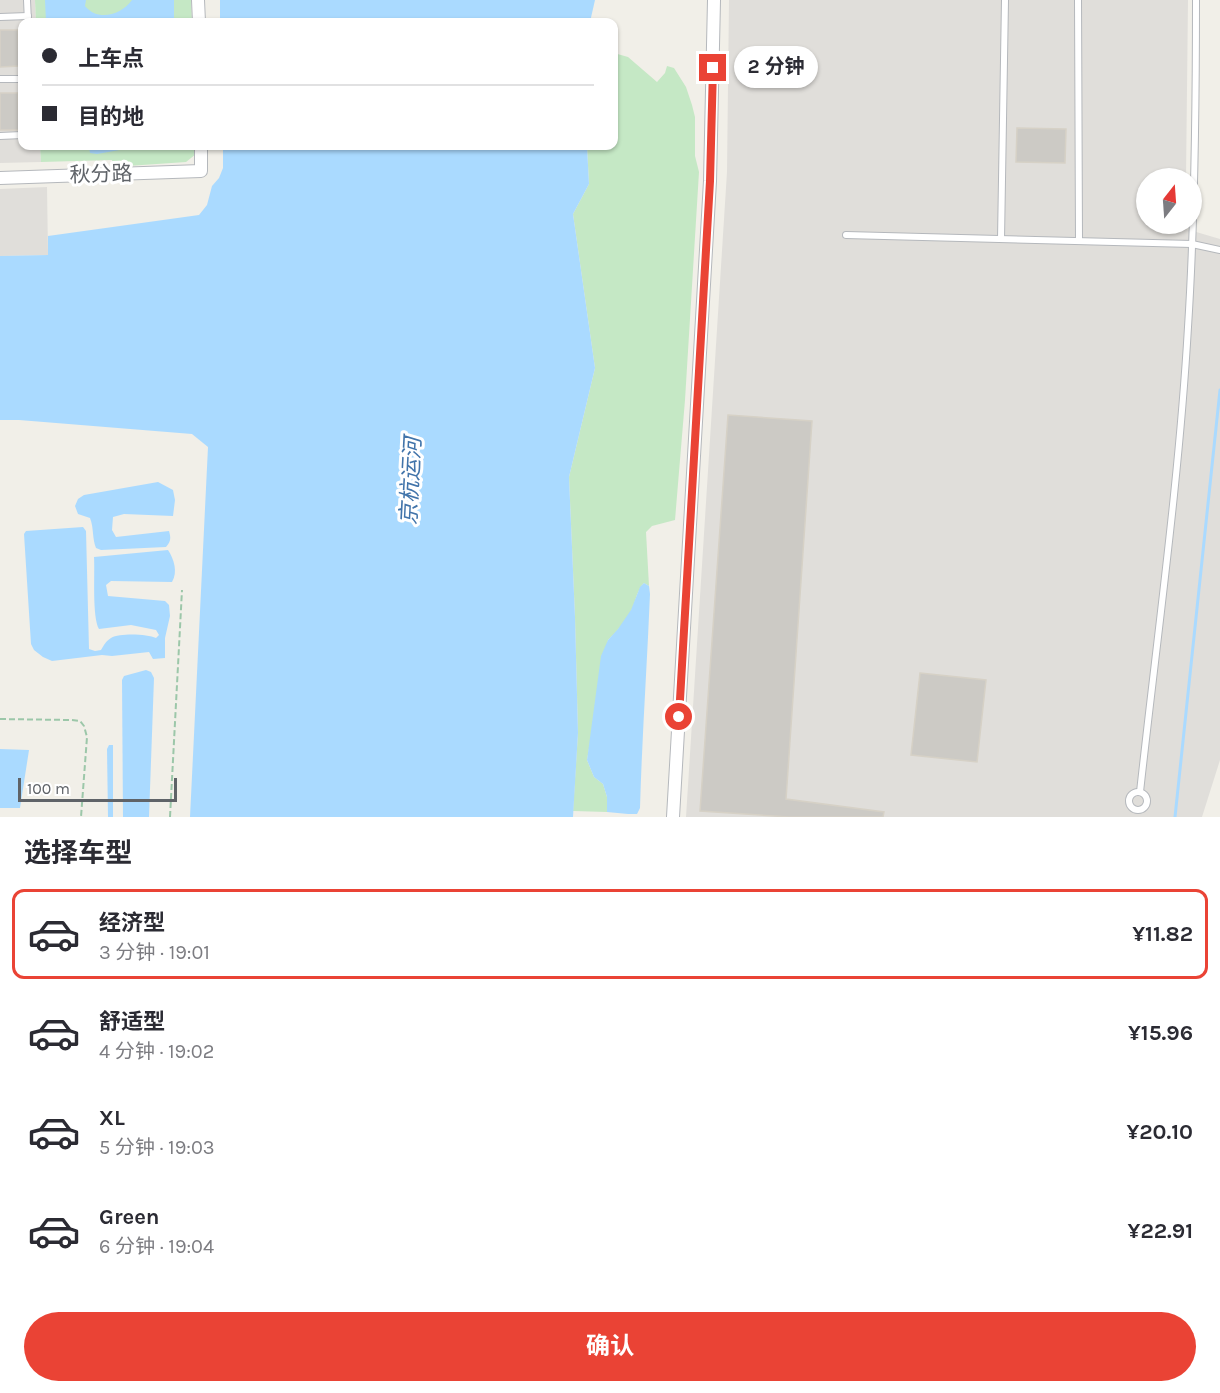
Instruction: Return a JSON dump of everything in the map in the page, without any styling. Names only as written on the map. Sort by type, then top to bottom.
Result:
[{"type":"street","points":[[198,0],[199,18]]},
{"type":"street","points":[[673,817],[709,193],[714,0]]},
{"type":"street","name":"秋分路","points":[[0,178],[201,171],[201,150]]},
{"type":"lane","points":[[27,0],[28,18]]},
{"type":"lane","points":[[1001,239],[1005,0]]},
{"type":"lane","points":[[1078,0],[1079,241]]},
{"type":"lane","points":[[1140,792],[1180,429],[1188,326],[1192,244],[1196,0]]},
{"type":"lane","points":[[0,17],[18,18]]},
{"type":"lane","points":[[0,79],[18,79]]},
{"type":"lane","points":[[0,136],[18,135]]},
{"type":"lane","points":[[846,235],[1192,244],[1220,250]]},
{"type":"lane","points":[[1140,792],[1146,795],[1148,801],[1137,814],[1130,805],[1129,799],[1132,794],[1140,792]]},
{"type":"path","points":[[171,817],[182,590]]},
{"type":"path","points":[[0,719],[80,721],[87,737],[81,817]]},
{"type":"shaded area","points":[[0,0],[35,0],[36,18],[18,18],[18,150],[40,150],[41,162],[0,163]]},
{"type":"shaded area","points":[[729,0],[1188,0],[1186,168],[1136,168],[1136,234],[1202,234],[1220,239],[1220,760],[1202,817],[686,817],[727,172]]},
{"type":"shaded area","points":[[47,187],[48,255],[0,256],[0,189]]},
{"type":"green space","points":[[35,0],[191,0],[192,18],[36,18]]},
{"type":"green space","points":[[618,54],[628,57],[657,82],[665,73],[667,66],[674,68],[686,87],[695,117],[695,156],[699,172],[675,520],[652,526],[646,532],[649,586],[644,583],[627,617],[608,640],[587,760],[594,777],[603,784],[607,797],[607,812],[573,811],[578,733],[569,477],[595,368],[573,214],[589,184],[587,150],[618,150]]},
{"type":"green space","points":[[40,150],[196,150],[196,154],[186,162],[113,167],[112,160],[41,162]]},
{"type":"water","points":[[45,0],[86,0],[85,6],[90,11],[109,15],[122,10],[132,0],[174,0],[174,18],[46,18]]},
{"type":"water","points":[[220,0],[595,0],[591,18],[220,18]]},
{"type":"water","points":[[90,150],[120,150],[97,154],[90,153]]},
{"type":"water","name":"京杭运河","points":[[223,150],[587,150],[589,184],[573,214],[595,368],[569,477],[578,733],[573,817],[190,817],[208,447],[192,434],[0,420],[0,256],[48,255],[48,236],[199,215],[207,205],[212,186],[219,178],[223,168]]},
{"type":"water","points":[[158,482],[173,490],[175,500],[173,516],[124,514],[113,517],[112,530],[116,537],[169,531],[170,539],[166,547],[101,550],[96,548],[90,518],[78,514],[75,506],[78,499],[84,495]]},
{"type":"water","points":[[83,527],[86,531],[89,649],[95,651],[101,650],[108,640],[115,636],[134,635],[156,638],[159,635],[156,630],[131,625],[99,629],[95,605],[94,557],[168,550],[172,557],[175,574],[172,582],[111,581],[106,585],[108,596],[165,601],[169,605],[170,616],[165,638],[165,658],[153,659],[149,652],[52,661],[34,650],[31,644],[24,534],[26,531]]},
{"type":"water","points":[[644,583],[649,586],[650,594],[640,808],[637,814],[607,812],[607,797],[603,784],[594,777],[587,760],[601,656],[608,640],[631,610],[640,587]]},
{"type":"water","points":[[146,670],[151,672],[154,678],[149,817],[123,817],[122,680],[124,676]]},
{"type":"water","points":[[109,745],[113,745],[113,817],[108,817],[107,749]]},
{"type":"water","points":[[0,749],[29,750],[20,808],[0,808]]},
{"type":"building","points":[[0,30],[18,30],[18,66],[0,67]]},
{"type":"building","points":[[0,93],[18,93],[18,130],[0,130]]},
{"type":"building","points":[[1017,128],[1066,129],[1065,163],[1016,162]]},
{"type":"building","points":[[728,415],[812,421],[786,799],[884,812],[883,817],[789,817],[700,811]]},
{"type":"building","points":[[920,673],[986,680],[977,762],[911,755]]},
{"type":"waterway","points":[[1175,817],[1220,390]]},
{"type":"route","points":[[679,717],[710,181],[713,68]]}]
